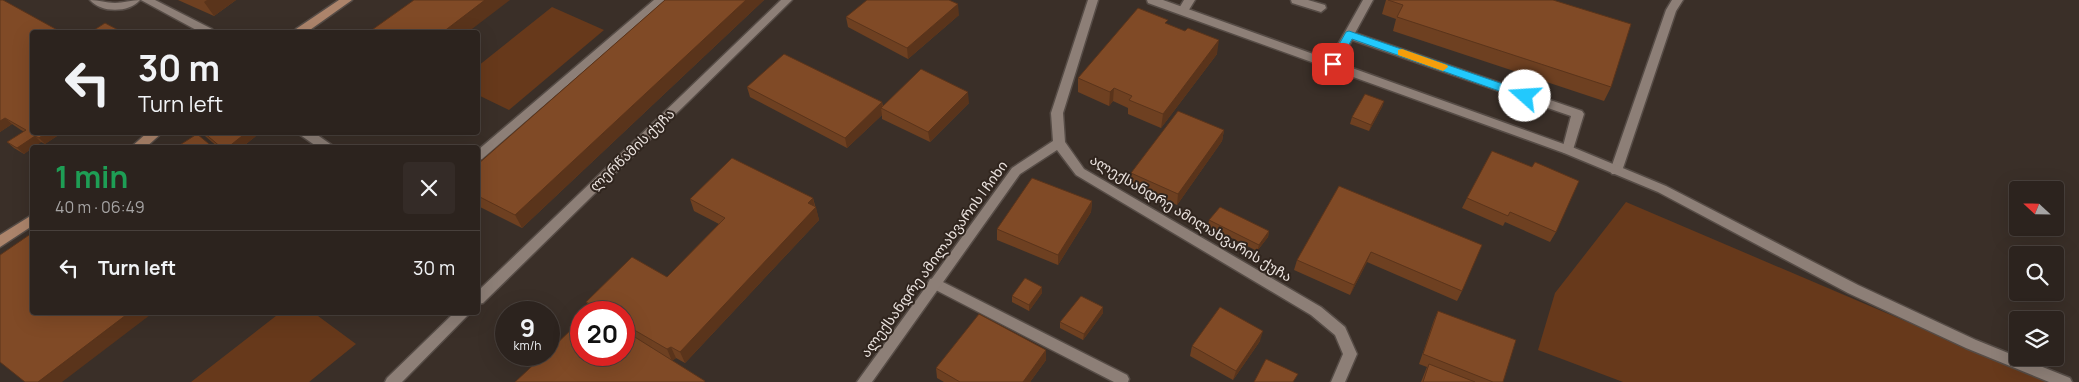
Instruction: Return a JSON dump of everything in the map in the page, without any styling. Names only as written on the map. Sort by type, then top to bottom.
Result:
[{"type":"main road","points":[[303,30],[347,0]]},
{"type":"main road","points":[[140,145],[153,135]]},
{"type":"main road","points":[[0,242],[30,221]]},
{"type":"street","points":[[95,0],[114,8],[124,6],[135,0]]},
{"type":"street","points":[[146,0],[204,30]]},
{"type":"street","points":[[480,154],[661,0]]},
{"type":"street","name":"ლერწამის ქუჩა","points":[[480,297],[787,0]]},
{"type":"street","points":[[1059,143],[1057,113],[1093,0]]},
{"type":"street","points":[[1152,0],[1186,5],[1333,64],[1568,150],[1662,189],[1853,289],[1962,340],[2065,382]]},
{"type":"street","points":[[1296,0],[1322,8]]},
{"type":"street","points":[[1333,64],[1368,0]]},
{"type":"street","points":[[1616,171],[1671,10],[1678,0]]},
{"type":"street","points":[[1349,35],[1578,114],[1568,150]]},
{"type":"street","points":[[307,135],[325,145]]},
{"type":"street","name":"ალექსანდრე ამილახვარის I ჩიხი","points":[[864,382],[1016,171],[1036,156],[1059,143]]},
{"type":"street","name":"ალექსანდრე ამილახვარის ქუჩა","points":[[1059,143],[1080,172],[1322,316],[1340,331],[1350,354],[1338,382]]},
{"type":"street","points":[[935,283],[1122,379]]},
{"type":"street","points":[[392,382],[461,315]]},
{"type":"shaded area","points":[[552,7],[604,30],[509,110],[480,96],[480,64]]},
{"type":"shaded area","points":[[1626,202],[2048,382],[1623,382],[1538,350],[1555,293]]},
{"type":"shaded area","points":[[277,315],[317,315],[356,344],[309,382],[191,382]]},
{"type":"building","points":[[0,0],[3,0],[57,30],[30,30],[30,135],[43,135],[39,138],[35,136],[17,148],[7,142],[26,130],[5,118],[0,121]]},
{"type":"building","points":[[414,0],[485,0],[446,30],[372,30]]},
{"type":"building","points":[[665,0],[746,0],[515,215],[480,197],[480,162]]},
{"type":"building","points":[[867,0],[949,0],[958,4],[907,48],[846,17]]},
{"type":"building","points":[[1388,0],[1553,0],[1631,24],[1611,87],[1397,17],[1403,5]]},
{"type":"building","points":[[1138,8],[1168,20],[1165,23],[1185,31],[1188,28],[1219,40],[1163,114],[1129,100],[1132,96],[1114,88],[1110,92],[1078,78]]},
{"type":"building","points":[[105,23],[118,30],[94,30]]},
{"type":"building","points":[[784,54],[882,102],[845,138],[747,87]]},
{"type":"building","points":[[921,69],[968,92],[928,132],[881,108]]},
{"type":"building","points":[[1365,94],[1384,101],[1371,125],[1352,117]]},
{"type":"building","points":[[1178,111],[1224,130],[1178,194],[1131,173]]},
{"type":"building","points":[[198,135],[210,145],[180,145]]},
{"type":"building","points":[[207,135],[243,135],[231,145],[218,145]]},
{"type":"building","points":[[1492,151],[1532,167],[1535,162],[1579,181],[1556,232],[1510,212],[1508,216],[1467,198]]},
{"type":"building","points":[[732,158],[813,198],[808,203],[816,207],[680,352],[671,347],[667,349],[635,330],[635,301],[587,301],[632,257],[667,277],[725,218],[690,199]]},
{"type":"building","points":[[1032,178],[1092,201],[1058,255],[997,229]]},
{"type":"building","points":[[1339,186],[1482,245],[1462,291],[1371,252],[1354,285],[1297,260]]},
{"type":"building","points":[[1220,207],[1269,231],[1259,245],[1209,220]]},
{"type":"building","points":[[30,234],[30,315],[126,315],[38,382],[25,382],[0,362],[0,255]]},
{"type":"building","points":[[1025,278],[1042,287],[1029,305],[1012,296]]},
{"type":"building","points":[[1081,296],[1103,307],[1084,334],[1060,322]]},
{"type":"building","points":[[1220,307],[1263,331],[1236,371],[1192,346]]},
{"type":"building","points":[[1438,311],[1516,340],[1503,382],[1493,382],[1423,354]]},
{"type":"building","points":[[979,314],[1046,350],[1023,382],[960,382],[936,368]]},
{"type":"building","points":[[570,331],[570,366],[635,366],[635,337],[705,381],[515,382],[532,366],[560,366],[560,340]]},
{"type":"building","points":[[1266,359],[1298,374],[1293,382],[1254,382]]},
{"type":"building","points":[[1429,364],[1475,382],[1423,382]]},
{"type":"slow traffic","points":[[1402,53],[1443,67]]},
{"type":"route","points":[[1333,64],[1349,35],[1525,96]]}]
